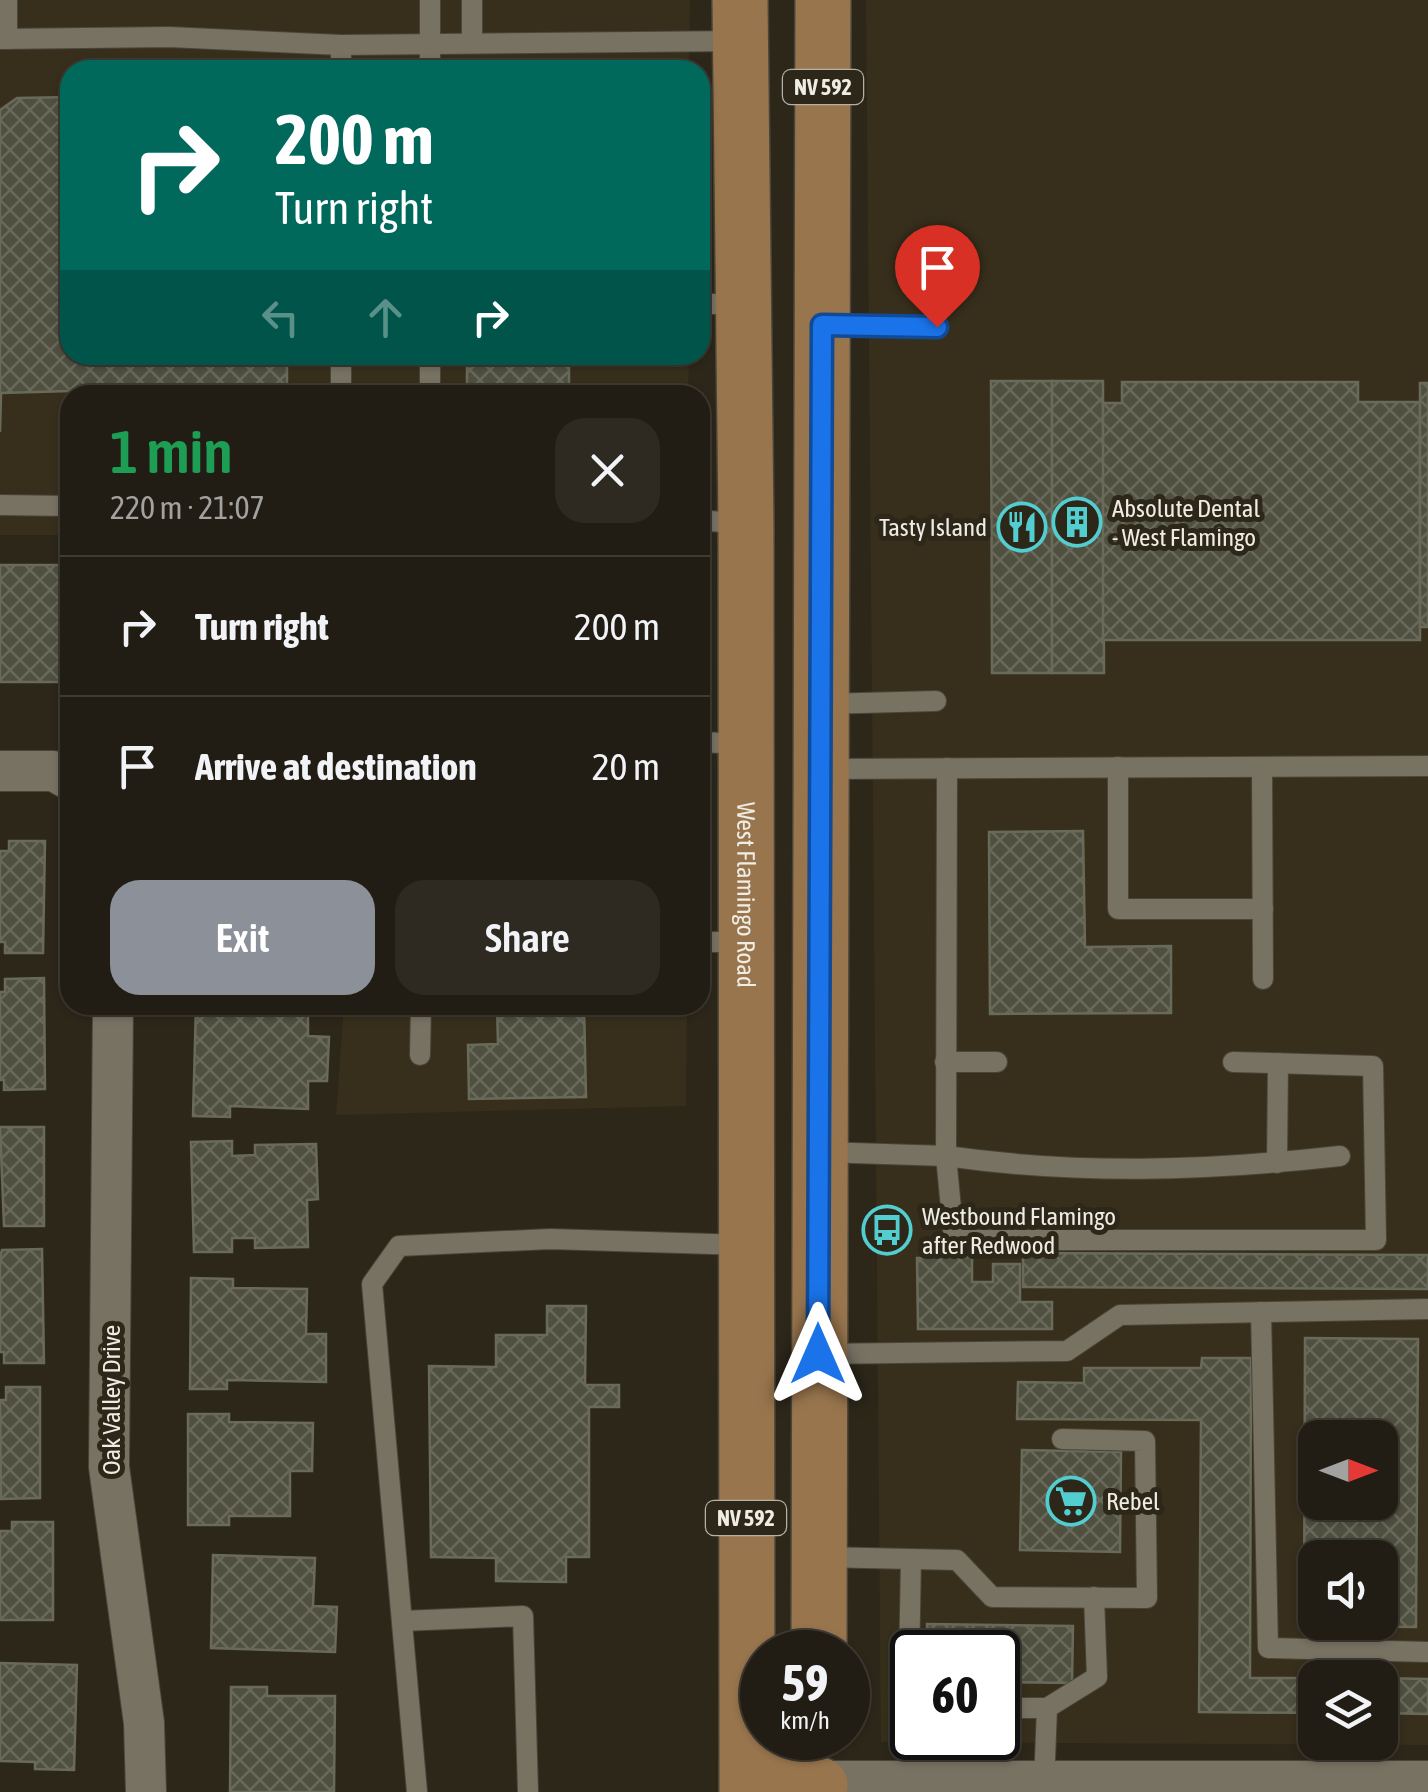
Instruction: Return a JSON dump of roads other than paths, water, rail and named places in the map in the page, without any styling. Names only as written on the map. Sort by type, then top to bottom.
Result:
[{"type":"main road","name":"NV 592","points":[[820,1630],[823,0]]},
{"type":"main road","name":"West Flamingo Road","points":[[740,20],[723,522],[723,942],[745,1244],[748,1792]]},
{"type":"main road","points":[[729,316],[780,482],[782,673],[794,697],[821,704]]},
{"type":"main road","points":[[723,743],[764,752],[783,796],[784,939],[820,1043]]},
{"type":"main road","points":[[745,1244],[820,1243]]},
{"type":"main road","points":[[778,1630],[778,1586],[746,1506],[782,1477],[819,1378]]},
{"type":"main road","points":[[788,1760],[794,1774],[820,1772]]},
{"type":"street","points":[[0,770],[54,770],[60,774]]},
{"type":"street","name":"Oak Valley Drive","points":[[113,1015],[109,1466],[144,1723],[146,1792]]},
{"type":"street","points":[[820,1772],[1044,1785],[1428,1785]]},
{"type":"lane","points":[[8,0],[4,39],[169,37],[341,45],[472,43],[740,20]]},
{"type":"lane","points":[[430,0],[430,60]]},
{"type":"lane","points":[[472,0],[472,43]]},
{"type":"lane","points":[[341,45],[341,60]]},
{"type":"lane","points":[[822,325],[937,327]]},
{"type":"lane","points":[[0,505],[60,506]]},
{"type":"lane","points":[[821,704],[936,701]]},
{"type":"lane","points":[[821,769],[1428,766]]},
{"type":"lane","points":[[1118,767],[1118,909],[1263,909]]},
{"type":"lane","points":[[1262,767],[1264,978]]},
{"type":"lane","points":[[946,768],[946,1156],[954,1240],[1376,1240],[1372,1066],[1234,1062]]},
{"type":"lane","points":[[420,1055],[421,1015]]},
{"type":"lane","points":[[945,1062],[997,1062]]},
{"type":"lane","points":[[1277,1163],[1278,1063]]},
{"type":"lane","points":[[820,1152],[946,1156],[1042,1170],[1208,1170],[1340,1156]]},
{"type":"lane","points":[[417,1792],[372,1284],[399,1246],[550,1239],[745,1244]]},
{"type":"lane","points":[[819,1378],[1067,1351],[1120,1315],[1428,1310]]},
{"type":"lane","points":[[1260,1312],[1268,1648],[1428,1652]]},
{"type":"lane","points":[[819,1557],[957,1560],[992,1597],[1147,1598],[1144,1441],[1062,1439]]},
{"type":"lane","points":[[910,1630],[911,1559]]},
{"type":"lane","points":[[1020,1708],[1047,1708],[1097,1677],[1094,1597]]},
{"type":"lane","points":[[402,1621],[523,1616],[528,1792]]},
{"type":"lane","points":[[1044,1785],[1047,1708]]},
{"type":"place","name":"Absolute Dental - West Flamingo","points":[[1077,522]]},
{"type":"place","name":"Tasty Island","points":[[1022,527]]},
{"type":"place","name":"Westbound Flamingo after Redwood","points":[[887,1230]]},
{"type":"place","name":"Rebel","points":[[1071,1501]]}]
